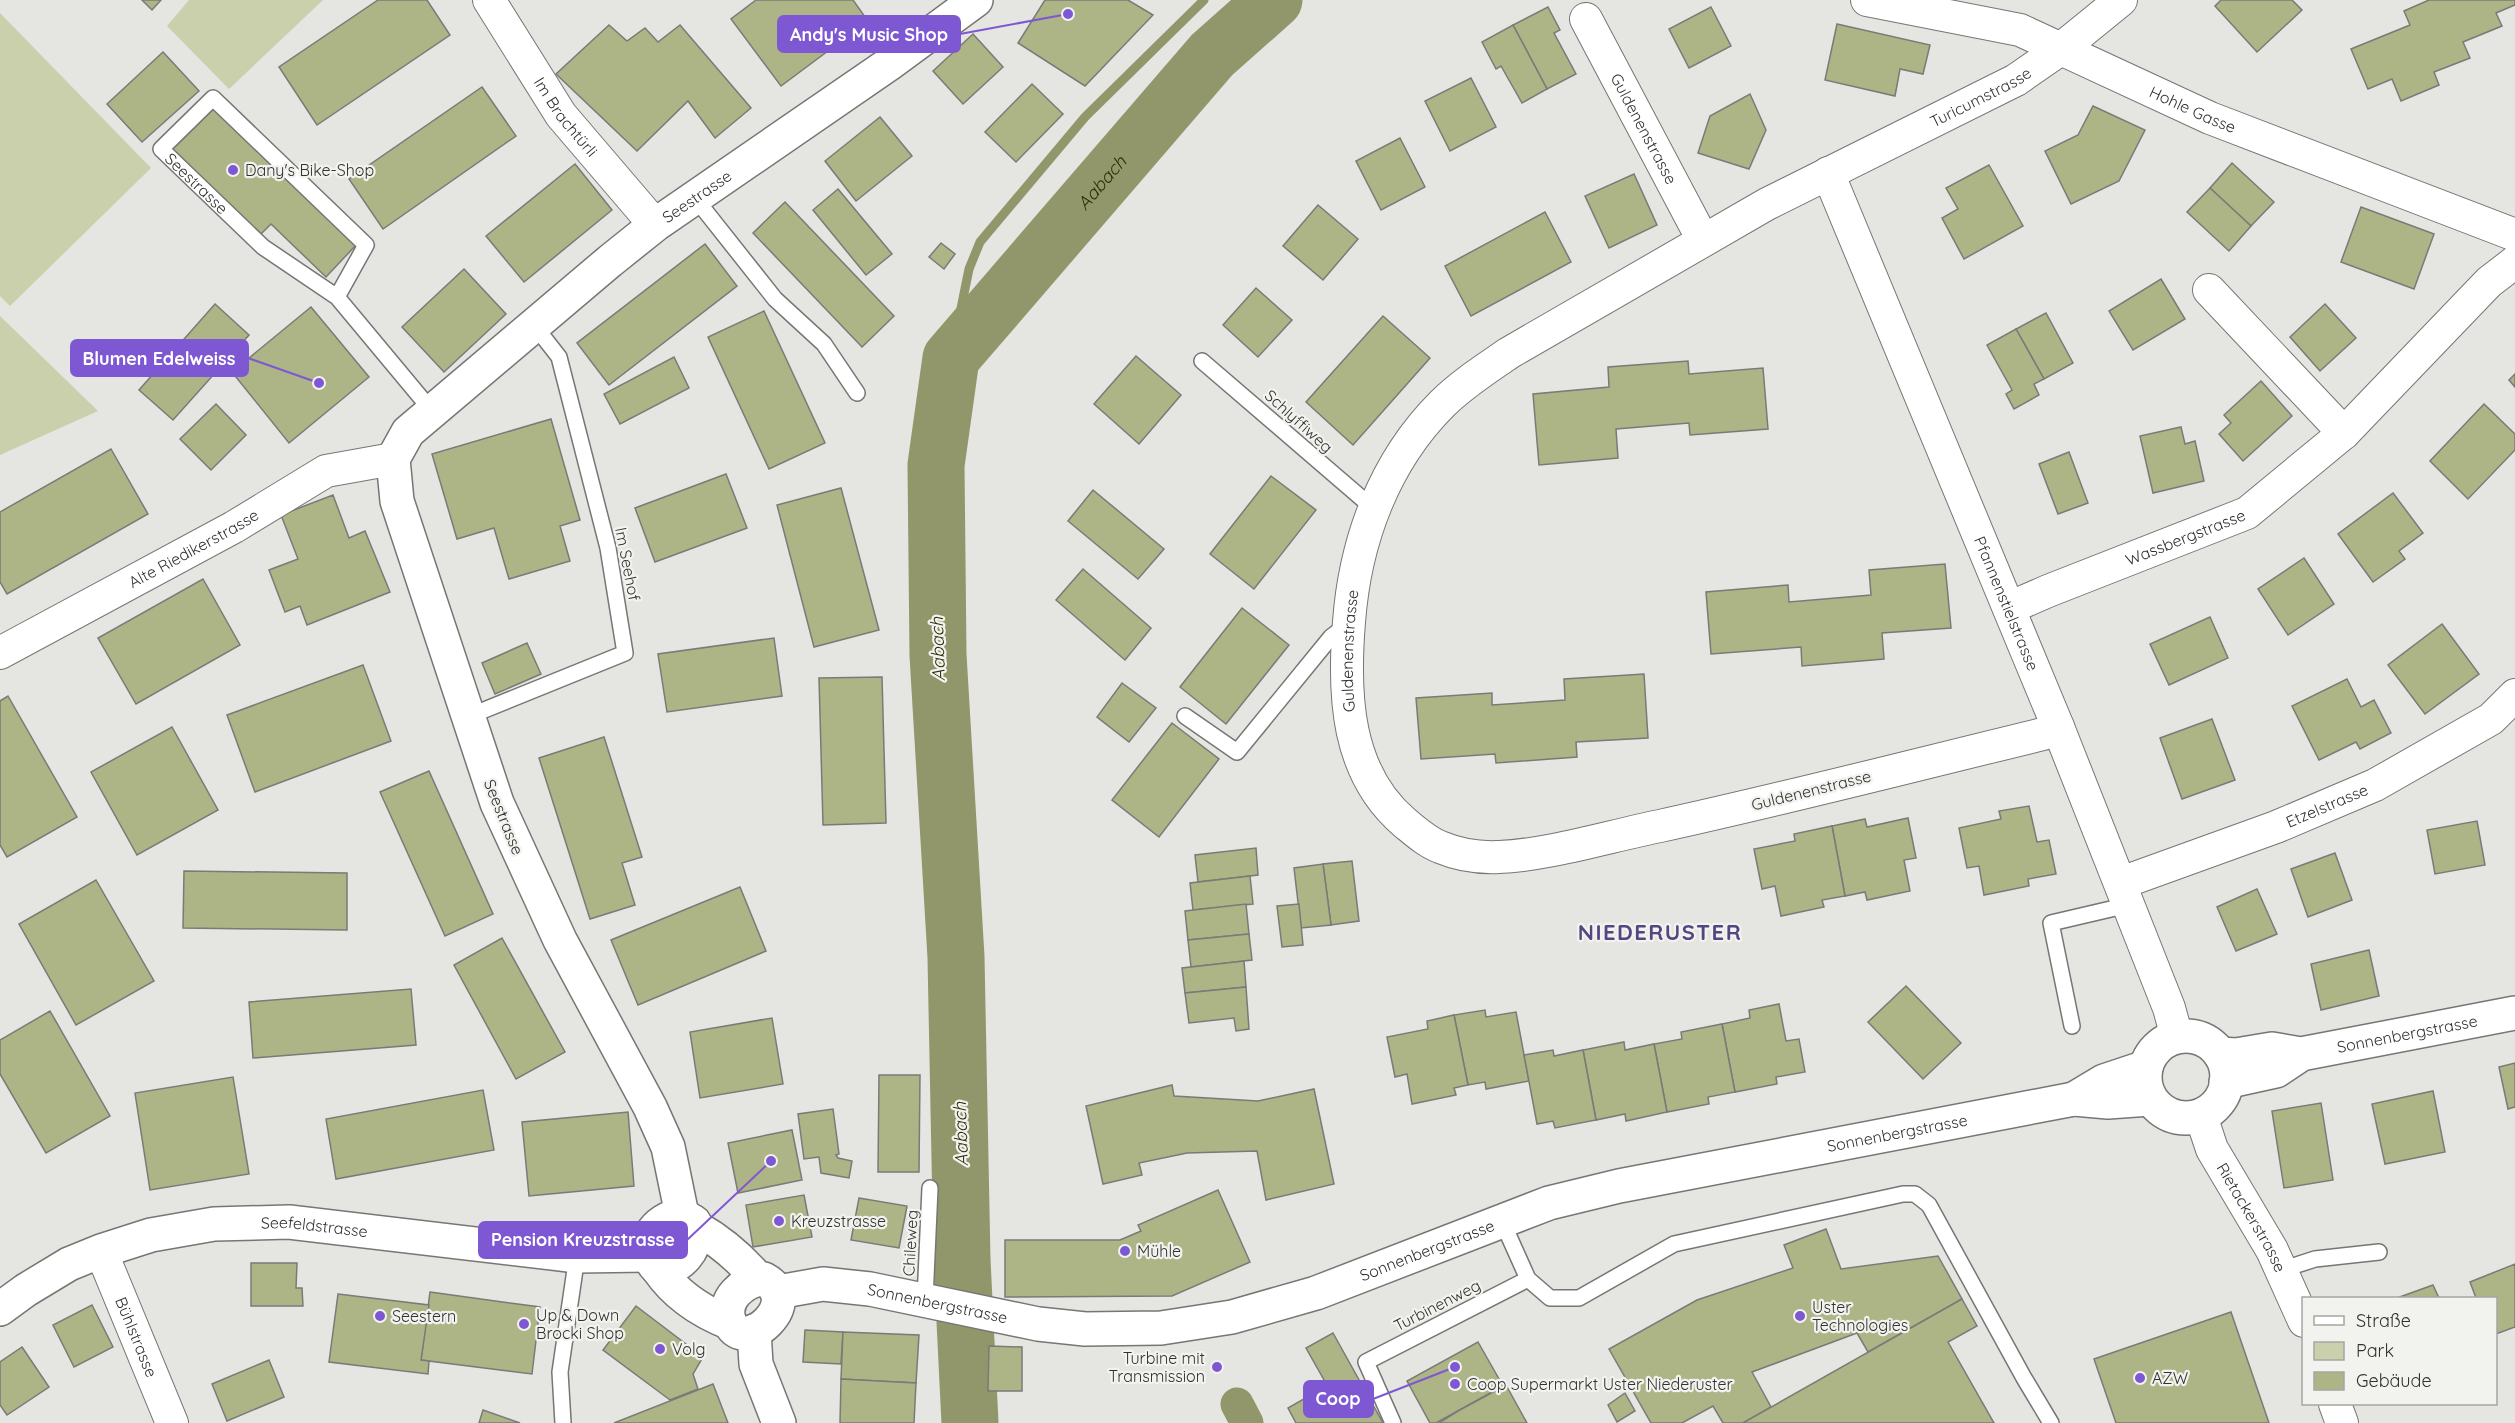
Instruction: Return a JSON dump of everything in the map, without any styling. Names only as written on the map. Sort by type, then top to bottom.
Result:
[{"type":"street","name":"Im Brachtürli","points":[[489,0],[561,115],[655,225]]},
{"type":"street","name":"Seestrasse","points":[[690,1222],[668,1147],[650,1107],[560,940],[522,862],[497,803],[397,501],[393,459],[408,432],[655,225],[889,64],[976,0]]},
{"type":"street","name":"Hohle Gasse","points":[[1867,0],[2020,30],[2210,118],[2515,235]]},
{"type":"street","name":"Turicumstrasse","points":[[1828,173],[2016,80],[2062,48],[2121,0]]},
{"type":"street","name":"Guldenenstrasse","points":[[1586,19],[1703,240]]},
{"type":"street","name":"Guldenenstrasse","points":[[1828,173],[1703,240],[1509,353],[1469,380],[1442,404],[1414,435],[1373,508],[1353,584],[1348,623],[1348,707],[1351,733],[1361,764],[1377,792],[1399,818],[1436,846],[1468,856],[1523,855],[1725,811],[2043,734],[2058,726]]},
{"type":"street","name":"Pfannenstielstrasse","points":[[1828,173],[2058,726],[2169,1008],[2177,1037]]},
{"type":"street","name":"Wassbergstrasse","points":[[2009,608],[2247,513],[2344,433],[2489,282],[2515,262]]},
{"type":"street","points":[[2210,290],[2344,433]]},
{"type":"street","name":"Alte Riedikerstrasse","points":[[0,654],[234,526],[326,471],[393,459]]},
{"type":"street","name":"Etzelstrasse","points":[[2125,894],[2276,826],[2375,785],[2491,719],[2515,695]]},
{"type":"street","name":"Sonnenbergstrasse","points":[[2223,1068],[2236,1055],[2272,1049],[2301,1054],[2515,1012]]},
{"type":"street","points":[[2177,1037],[2193,1037],[2208,1043],[2223,1068],[2222,1096],[2213,1108],[2200,1116],[2190,1118],[2167,1114],[2148,1083],[2152,1053],[2163,1043],[2177,1037]]},
{"type":"street","name":"Sonnenbergstrasse","points":[[768,1286],[823,1284],[870,1289],[1038,1324],[1085,1329],[1161,1328],[1232,1317],[1326,1290],[1549,1203],[1619,1186],[2074,1099],[2104,1082],[2148,1083]]},
{"type":"street","name":"Rietackerstrasse","points":[[2200,1116],[2212,1149],[2272,1250],[2302,1316]]},
{"type":"street","name":"Seefeldstrasse","points":[[3,1303],[69,1264],[101,1251],[182,1228],[214,1224],[289,1222],[577,1256],[653,1262]]},
{"type":"street","points":[[742,1327],[713,1316],[670,1287],[647,1250],[651,1236],[661,1222],[690,1222],[747,1265],[768,1286]]},
{"type":"street","name":"Bühlstrasse","points":[[101,1251],[172,1423]]},
{"type":"street","points":[[768,1286],[747,1282],[734,1294],[727,1312],[742,1327],[779,1423]]},
{"type":"street","points":[[2335,1405],[2342,1423]]},
{"type":"lane","name":"Seestrasse","points":[[337,297],[366,246],[213,98],[160,149],[263,247],[337,297],[432,411]]},
{"type":"lane","points":[[694,198],[775,299],[824,344],[857,393]]},
{"type":"lane","name":"Im Seehof","points":[[467,717],[625,653],[608,548],[559,357],[534,325]]},
{"type":"lane","name":"Schlyffiweg","points":[[1202,361],[1373,508]]},
{"type":"lane","points":[[1185,716],[1236,753],[1331,637],[1348,623]]},
{"type":"lane","points":[[2072,1026],[2051,923],[2125,894]]},
{"type":"lane","name":"Chileweg","points":[[930,1188],[933,1302]]},
{"type":"lane","points":[[1502,1221],[1528,1279],[1550,1298],[1579,1298],[1674,1244],[1903,1194],[1915,1194],[1929,1205],[2051,1423]]},
{"type":"lane","points":[[2282,1270],[2315,1259],[2379,1252]]},
{"type":"lane","points":[[563,1423],[560,1372],[577,1256]]},
{"type":"lane","name":"Turbinenweg","points":[[1393,1423],[1366,1362],[1528,1279]]},
{"type":"green space","points":[[189,0],[323,0],[229,89],[167,26]]},
{"type":"green space","points":[[0,13],[151,168],[10,306],[0,296]]},
{"type":"green space","points":[[0,316],[98,411],[0,455]]},
{"type":"building","points":[[142,0],[161,0],[152,10]]},
{"type":"building","points":[[378,0],[427,0],[450,35],[317,125],[279,67]]},
{"type":"building","points":[[756,0],[853,0],[868,21],[781,86],[731,19]]},
{"type":"building","points":[[1045,0],[1128,0],[1153,15],[1085,86],[1018,43]]},
{"type":"building","points":[[2221,0],[2292,0],[2302,10],[2257,52],[2215,6]]},
{"type":"building","points":[[2429,0],[2515,0],[2515,5],[2496,13],[2502,26],[2463,42],[2470,58],[2434,72],[2439,85],[2401,101],[2392,79],[2368,89],[2351,49],[2410,25],[2404,11]]},
{"type":"building","points":[[1548,7],[1560,30],[1554,33],[1576,74],[1547,89],[1513,25]]},
{"type":"building","points":[[1711,7],[1731,46],[1689,68],[1669,29]]},
{"type":"building","points":[[1837,24],[1930,45],[1923,74],[1900,69],[1895,96],[1825,80]]},
{"type":"building","points":[[609,25],[627,41],[645,28],[658,42],[680,25],[751,108],[715,138],[688,101],[637,151],[556,74]]},
{"type":"building","points":[[1513,25],[1547,89],[1522,103],[1501,66],[1496,69],[1482,42]]},
{"type":"building","points":[[973,34],[1003,67],[963,104],[933,71]]},
{"type":"building","points":[[163,52],[199,91],[142,142],[107,104]]},
{"type":"building","points":[[1471,78],[1496,127],[1450,151],[1425,101]]},
{"type":"building","points":[[1032,84],[1063,114],[1016,162],[985,132]]},
{"type":"building","points":[[482,87],[516,136],[383,229],[349,179]]},
{"type":"building","points":[[1750,94],[1766,130],[1749,169],[1698,153],[1710,116]]},
{"type":"building","points":[[210,103],[357,244],[326,277],[271,224],[259,236],[167,148]]},
{"type":"building","points":[[2093,106],[2145,130],[2119,181],[2071,204],[2045,151],[2078,135]]},
{"type":"building","points":[[880,117],[912,156],[856,201],[825,161]]},
{"type":"building","points":[[1400,138],[1425,187],[1381,210],[1356,161]]},
{"type":"building","points":[[2232,163],[2274,202],[2251,226],[2210,188]]},
{"type":"building","points":[[575,164],[612,210],[524,282],[486,236]]},
{"type":"building","points":[[1989,165],[2023,226],[1964,259],[1942,218],[1958,209],[1946,188]]},
{"type":"building","points":[[1634,174],[1657,225],[1609,248],[1585,196]]},
{"type":"building","points":[[2210,188],[2251,226],[2229,251],[2187,212]]},
{"type":"building","points":[[838,189],[892,254],[866,275],[813,210]]},
{"type":"building","points":[[785,202],[894,316],[862,347],[753,233]]},
{"type":"building","points":[[1318,205],[1358,239],[1323,280],[1283,246]]},
{"type":"building","points":[[2361,207],[2434,234],[2414,289],[2341,262]]},
{"type":"building","points":[[1545,212],[1571,262],[1471,316],[1445,266]]},
{"type":"building","points":[[941,243],[955,254],[944,269],[929,257]]},
{"type":"building","points":[[705,244],[737,286],[609,385],[577,343]]},
{"type":"building","points":[[464,269],[506,314],[444,372],[402,327]]},
{"type":"building","points":[[2161,279],[2185,319],[2133,350],[2109,311]]},
{"type":"building","points":[[1256,288],[1292,320],[1258,357],[1223,325]]},
{"type":"building","points":[[215,304],[249,335],[173,420],[139,390]]},
{"type":"building","points":[[2325,304],[2356,338],[2320,371],[2290,337]]},
{"type":"building","points":[[311,307],[369,377],[289,443],[232,372]]},
{"type":"building","points":[[764,311],[825,443],[769,469],[708,337]]},
{"type":"building","points":[[2046,313],[2073,363],[2044,379],[2016,329]]},
{"type":"building","points":[[1383,316],[1430,358],[1353,445],[1306,402]]},
{"type":"building","points":[[2016,329],[2044,379],[2034,384],[2039,395],[2014,409],[2006,394],[2012,390],[1987,345]]},
{"type":"building","points":[[1136,356],[1181,395],[1139,444],[1094,404]]},
{"type":"building","points":[[674,357],[689,388],[620,424],[604,394]]},
{"type":"building","points":[[1688,361],[1689,374],[1763,368],[1768,429],[1690,435],[1689,423],[1616,429],[1618,458],[1539,465],[1533,394],[1609,387],[1608,367]]},
{"type":"building","points":[[2515,374],[2515,387],[2509,380]]},
{"type":"building","points":[[2261,381],[2292,416],[2243,461],[2219,434],[2231,423],[2224,415]]},
{"type":"building","points":[[216,404],[246,435],[211,470],[180,439]]},
{"type":"building","points":[[2484,404],[2515,434],[2515,450],[2468,499],[2430,461]]},
{"type":"building","points":[[551,419],[580,520],[560,526],[570,561],[509,579],[494,528],[457,539],[432,454]]},
{"type":"building","points":[[2181,427],[2185,444],[2195,441],[2204,481],[2153,493],[2140,436]]},
{"type":"building","points":[[111,449],[148,514],[7,594],[0,582],[0,512]]},
{"type":"building","points":[[2069,452],[2088,503],[2058,514],[2039,464]]},
{"type":"building","points":[[726,474],[747,528],[655,562],[635,508]]},
{"type":"building","points":[[1271,476],[1316,510],[1254,589],[1210,554]]},
{"type":"building","points":[[841,488],[879,630],[814,647],[777,505]]},
{"type":"building","points":[[1093,490],[1164,549],[1138,579],[1068,521]]},
{"type":"building","points":[[2393,493],[2423,533],[2399,551],[2405,559],[2373,582],[2338,534]]},
{"type":"building","points":[[333,495],[349,538],[365,531],[390,592],[307,625],[300,606],[285,612],[269,570],[298,559],[281,515]]},
{"type":"building","points":[[2304,558],[2334,604],[2288,635],[2258,589]]},
{"type":"building","points":[[1945,564],[1951,628],[1882,633],[1884,659],[1802,666],[1801,647],[1711,654],[1706,592],[1788,585],[1789,602],[1871,595],[1869,570]]},
{"type":"building","points":[[1083,569],[1151,628],[1125,660],[1056,600]]},
{"type":"building","points":[[203,579],[240,645],[136,704],[98,638]]},
{"type":"building","points":[[1242,608],[1289,645],[1226,724],[1180,687]]},
{"type":"building","points":[[2210,617],[2228,658],[2169,685],[2150,644]]},
{"type":"building","points":[[2442,624],[2479,674],[2425,714],[2388,665]]},
{"type":"building","points":[[774,638],[782,696],[667,712],[658,654]]},
{"type":"building","points":[[527,643],[541,674],[495,694],[482,663]]},
{"type":"building","points":[[363,665],[391,741],[255,792],[227,715]]},
{"type":"building","points":[[1644,674],[1648,738],[1576,742],[1577,757],[1496,763],[1495,754],[1421,759],[1416,698],[1492,693],[1492,705],[1565,700],[1564,679]]},
{"type":"building","points":[[882,677],[886,823],[823,825],[819,678]]},
{"type":"building","points":[[2347,679],[2361,707],[2374,700],[2391,733],[2360,749],[2356,742],[2319,760],[2292,706]]},
{"type":"building","points":[[1122,683],[1156,708],[1129,742],[1097,717]]},
{"type":"building","points":[[8,696],[77,817],[7,857],[0,845],[0,701]]},
{"type":"building","points":[[2212,719],[2235,780],[2182,799],[2160,738]]},
{"type":"building","points":[[1172,723],[1219,759],[1159,837],[1112,800]]},
{"type":"building","points":[[172,727],[218,810],[137,855],[91,772]]},
{"type":"building","points":[[604,737],[642,857],[622,863],[635,905],[590,919],[539,758]]},
{"type":"building","points":[[429,771],[493,914],[445,936],[380,792]]},
{"type":"building","points":[[2029,806],[2037,842],[2049,840],[2056,874],[2028,879],[2029,886],[1984,895],[1979,866],[1967,868],[1959,828],[2001,819],[1999,811]]},
{"type":"building","points":[[1908,818],[1916,858],[1904,860],[1910,891],[1867,900],[1865,892],[1845,896],[1832,826],[1865,819],[1867,827]]},
{"type":"building","points":[[2477,821],[2485,865],[2435,874],[2427,830]]},
{"type":"building","points":[[1832,826],[1845,896],[1822,900],[1824,907],[1781,916],[1775,886],[1762,889],[1754,849],[1795,841],[1794,834]]},
{"type":"building","points":[[1256,848],[1258,875],[1198,882],[1195,855]]},
{"type":"building","points":[[2335,853],[2352,900],[2308,917],[2291,869]]},
{"type":"building","points":[[1352,861],[1359,921],[1331,925],[1323,864]]},
{"type":"building","points":[[1323,864],[1331,925],[1301,928],[1294,868]]},
{"type":"building","points":[[184,871],[347,873],[347,930],[183,928]]},
{"type":"building","points":[[1250,876],[1253,904],[1193,910],[1190,883]]},
{"type":"building","points":[[96,880],[154,981],[76,1025],[19,924]]},
{"type":"building","points":[[740,887],[766,951],[638,1005],[611,940]]},
{"type":"building","points":[[2257,889],[2277,934],[2236,951],[2217,907]]},
{"type":"building","points":[[1246,904],[1249,934],[1188,940],[1185,911]]},
{"type":"building","points":[[1299,904],[1303,945],[1282,947],[1277,906]]},
{"type":"building","points":[[1249,934],[1252,960],[1191,967],[1188,940]]},
{"type":"building","points":[[502,938],[565,1052],[516,1079],[454,965]]},
{"type":"building","points":[[2369,950],[2379,996],[2321,1010],[2311,964]]},
{"type":"building","points":[[1244,961],[1246,987],[1185,993],[1182,968]]},
{"type":"building","points":[[1906,986],[1961,1043],[1923,1079],[1868,1022]]},
{"type":"building","points":[[1246,987],[1249,1029],[1236,1031],[1234,1018],[1189,1023],[1185,993]]},
{"type":"building","points":[[411,989],[416,1045],[253,1058],[249,1002]]},
{"type":"building","points":[[1779,1004],[1786,1041],[1799,1039],[1805,1072],[1776,1077],[1777,1084],[1735,1092],[1722,1024],[1750,1018],[1749,1010]]},
{"type":"building","points":[[1485,1010],[1486,1017],[1516,1012],[1529,1081],[1486,1089],[1485,1082],[1468,1085],[1454,1015]]},
{"type":"building","points":[[50,1011],[110,1116],[46,1153],[0,1074],[0,1040]]},
{"type":"building","points":[[1454,1015],[1468,1085],[1454,1088],[1456,1095],[1412,1104],[1407,1074],[1395,1077],[1387,1037],[1428,1029],[1427,1021]]},
{"type":"building","points":[[772,1018],[783,1084],[700,1098],[690,1032]]},
{"type":"building","points":[[1722,1024],[1735,1092],[1708,1097],[1709,1104],[1667,1112],[1654,1044],[1682,1039],[1681,1032]]},
{"type":"building","points":[[1624,1042],[1625,1050],[1654,1044],[1667,1112],[1626,1121],[1625,1114],[1596,1120],[1583,1050]]},
{"type":"building","points":[[1553,1050],[1554,1056],[1583,1050],[1596,1120],[1555,1128],[1553,1121],[1537,1124],[1524,1055]]},
{"type":"building","points":[[2515,1063],[2515,1107],[2508,1109],[2499,1067]]},
{"type":"building","points":[[879,1075],[920,1075],[919,1172],[878,1172]]},
{"type":"building","points":[[233,1077],[249,1174],[150,1190],[135,1093]]},
{"type":"building","points":[[1172,1085],[1174,1096],[1258,1101],[1314,1089],[1334,1184],[1266,1200],[1257,1151],[1187,1153],[1139,1163],[1142,1175],[1103,1184],[1086,1106]]},
{"type":"building","points":[[483,1090],[494,1150],[336,1179],[326,1119]]},
{"type":"building","points":[[2433,1091],[2445,1152],[2385,1164],[2372,1104]]},
{"type":"building","points":[[2321,1103],[2333,1180],[2284,1188],[2272,1111]]},
{"type":"building","points":[[833,1109],[839,1154],[836,1155],[838,1158],[852,1161],[849,1178],[821,1173],[819,1157],[804,1159],[798,1114]]},
{"type":"building","points":[[628,1112],[634,1186],[529,1196],[522,1122]]},
{"type":"building","points":[[792,1130],[802,1180],[738,1193],[728,1143]]},
{"type":"building","name":"Mühle","points":[[1218,1190],[1250,1262],[1172,1296],[1005,1297],[1005,1240],[1120,1240],[1141,1231],[1138,1225]]},
{"type":"building","name":"Kreuzstrasse","points":[[804,1195],[812,1237],[753,1247],[746,1205]]},
{"type":"building","points":[[859,1198],[907,1206],[899,1248],[851,1240]]},
{"type":"building","name":"Uster Technologies","points":[[1826,1229],[1841,1269],[1938,1256],[1962,1299],[1868,1352],[1857,1333],[1752,1372],[1771,1407],[1743,1423],[1723,1423],[1713,1406],[1682,1423],[1651,1423],[1609,1349],[1697,1300],[1793,1268],[1784,1245]]},
{"type":"building","points":[[251,1263],[297,1263],[296,1288],[302,1288],[303,1306],[251,1306]]},
{"type":"building","points":[[2515,1264],[2515,1327],[2497,1334],[2497,1297],[2476,1297],[2470,1282]]},
{"type":"building","points":[[2433,1285],[2439,1297],[2400,1297]]},
{"type":"building","points":[[430,1292],[540,1307],[532,1374],[421,1360]]},
{"type":"building","points":[[338,1294],[429,1305],[421,1360],[429,1361],[428,1374],[329,1362]]},
{"type":"building","name":"Uster Technologies","points":[[1962,1299],[1977,1326],[1948,1342],[1994,1423],[1743,1423]]},
{"type":"building","points":[[92,1305],[113,1347],[74,1367],[53,1325]]},
{"type":"building","points":[[636,1306],[703,1357],[693,1374],[698,1389],[670,1400],[603,1350]]},
{"type":"building","points":[[2231,1312],[2269,1423],[2116,1423],[2094,1359]]},
{"type":"building","points":[[805,1330],[843,1332],[841,1364],[803,1362]]},
{"type":"building","points":[[843,1332],[919,1335],[916,1383],[841,1379]]},
{"type":"building","points":[[1333,1333],[1383,1423],[1296,1423],[1288,1408],[1328,1387],[1306,1348]]},
{"type":"building","name":"Coop Supermarkt Uster Niederuster","points":[[1478,1342],[1503,1386],[1436,1423],[1430,1423],[1407,1381]]},
{"type":"building","points":[[989,1346],[1022,1347],[1022,1391],[988,1391]]},
{"type":"building","points":[[22,1347],[49,1387],[7,1415],[0,1405],[0,1362]]},
{"type":"building","points":[[269,1360],[284,1397],[227,1421],[212,1384]]},
{"type":"building","points":[[841,1379],[916,1383],[914,1423],[840,1423]]},
{"type":"building","points":[[713,1384],[728,1423],[614,1423]]},
{"type":"building","points":[[1506,1385],[1527,1423],[1439,1423],[1458,1411]]},
{"type":"building","points":[[1625,1393],[1635,1411],[1617,1422],[1608,1405]]},
{"type":"building","points":[[483,1410],[520,1423],[479,1423]]},
{"type":"waterway","points":[[951,358],[969,269],[980,242],[1085,117],[1204,0]]},
{"type":"waterway","name":"Aabach","points":[[970,1423],[962,1260],[956,957],[938,655],[936,465],[951,358],[1212,55],[1274,0]]},
{"type":"waterway","points":[[1237,1404],[1247,1423]]},
{"type":"place","name":"Andy's Music Shop","points":[[1068,14]]},
{"type":"place","name":"Dany's Bike-Shop","points":[[233,170]]},
{"type":"place","name":"Blumen Edelweiss","points":[[319,383]]},
{"type":"place","name":"Pension Kreuzstrasse","points":[[771,1161]]},
{"type":"place","name":"Kreuzstrasse","points":[[779,1221]]},
{"type":"place","name":"Mühle","points":[[1125,1251]]},
{"type":"place","name":"Seestern","points":[[380,1316]]},
{"type":"place","name":"Uster Technologies","points":[[1800,1316]]},
{"type":"place","name":"Up & Down Brocki Shop","points":[[524,1324]]},
{"type":"place","name":"Volg","points":[[660,1349]]},
{"type":"place","name":"Turbine mit Transmission","points":[[1217,1367]]},
{"type":"place","name":"Coop","points":[[1455,1367]]},
{"type":"place","name":"AZW","points":[[2140,1378]]},
{"type":"place","name":"Coop Supermarkt Uster Niederuster","points":[[1455,1384]]},
{"type":"district","name":"NIEDERUSTER","points":[[1660,932]]}]
